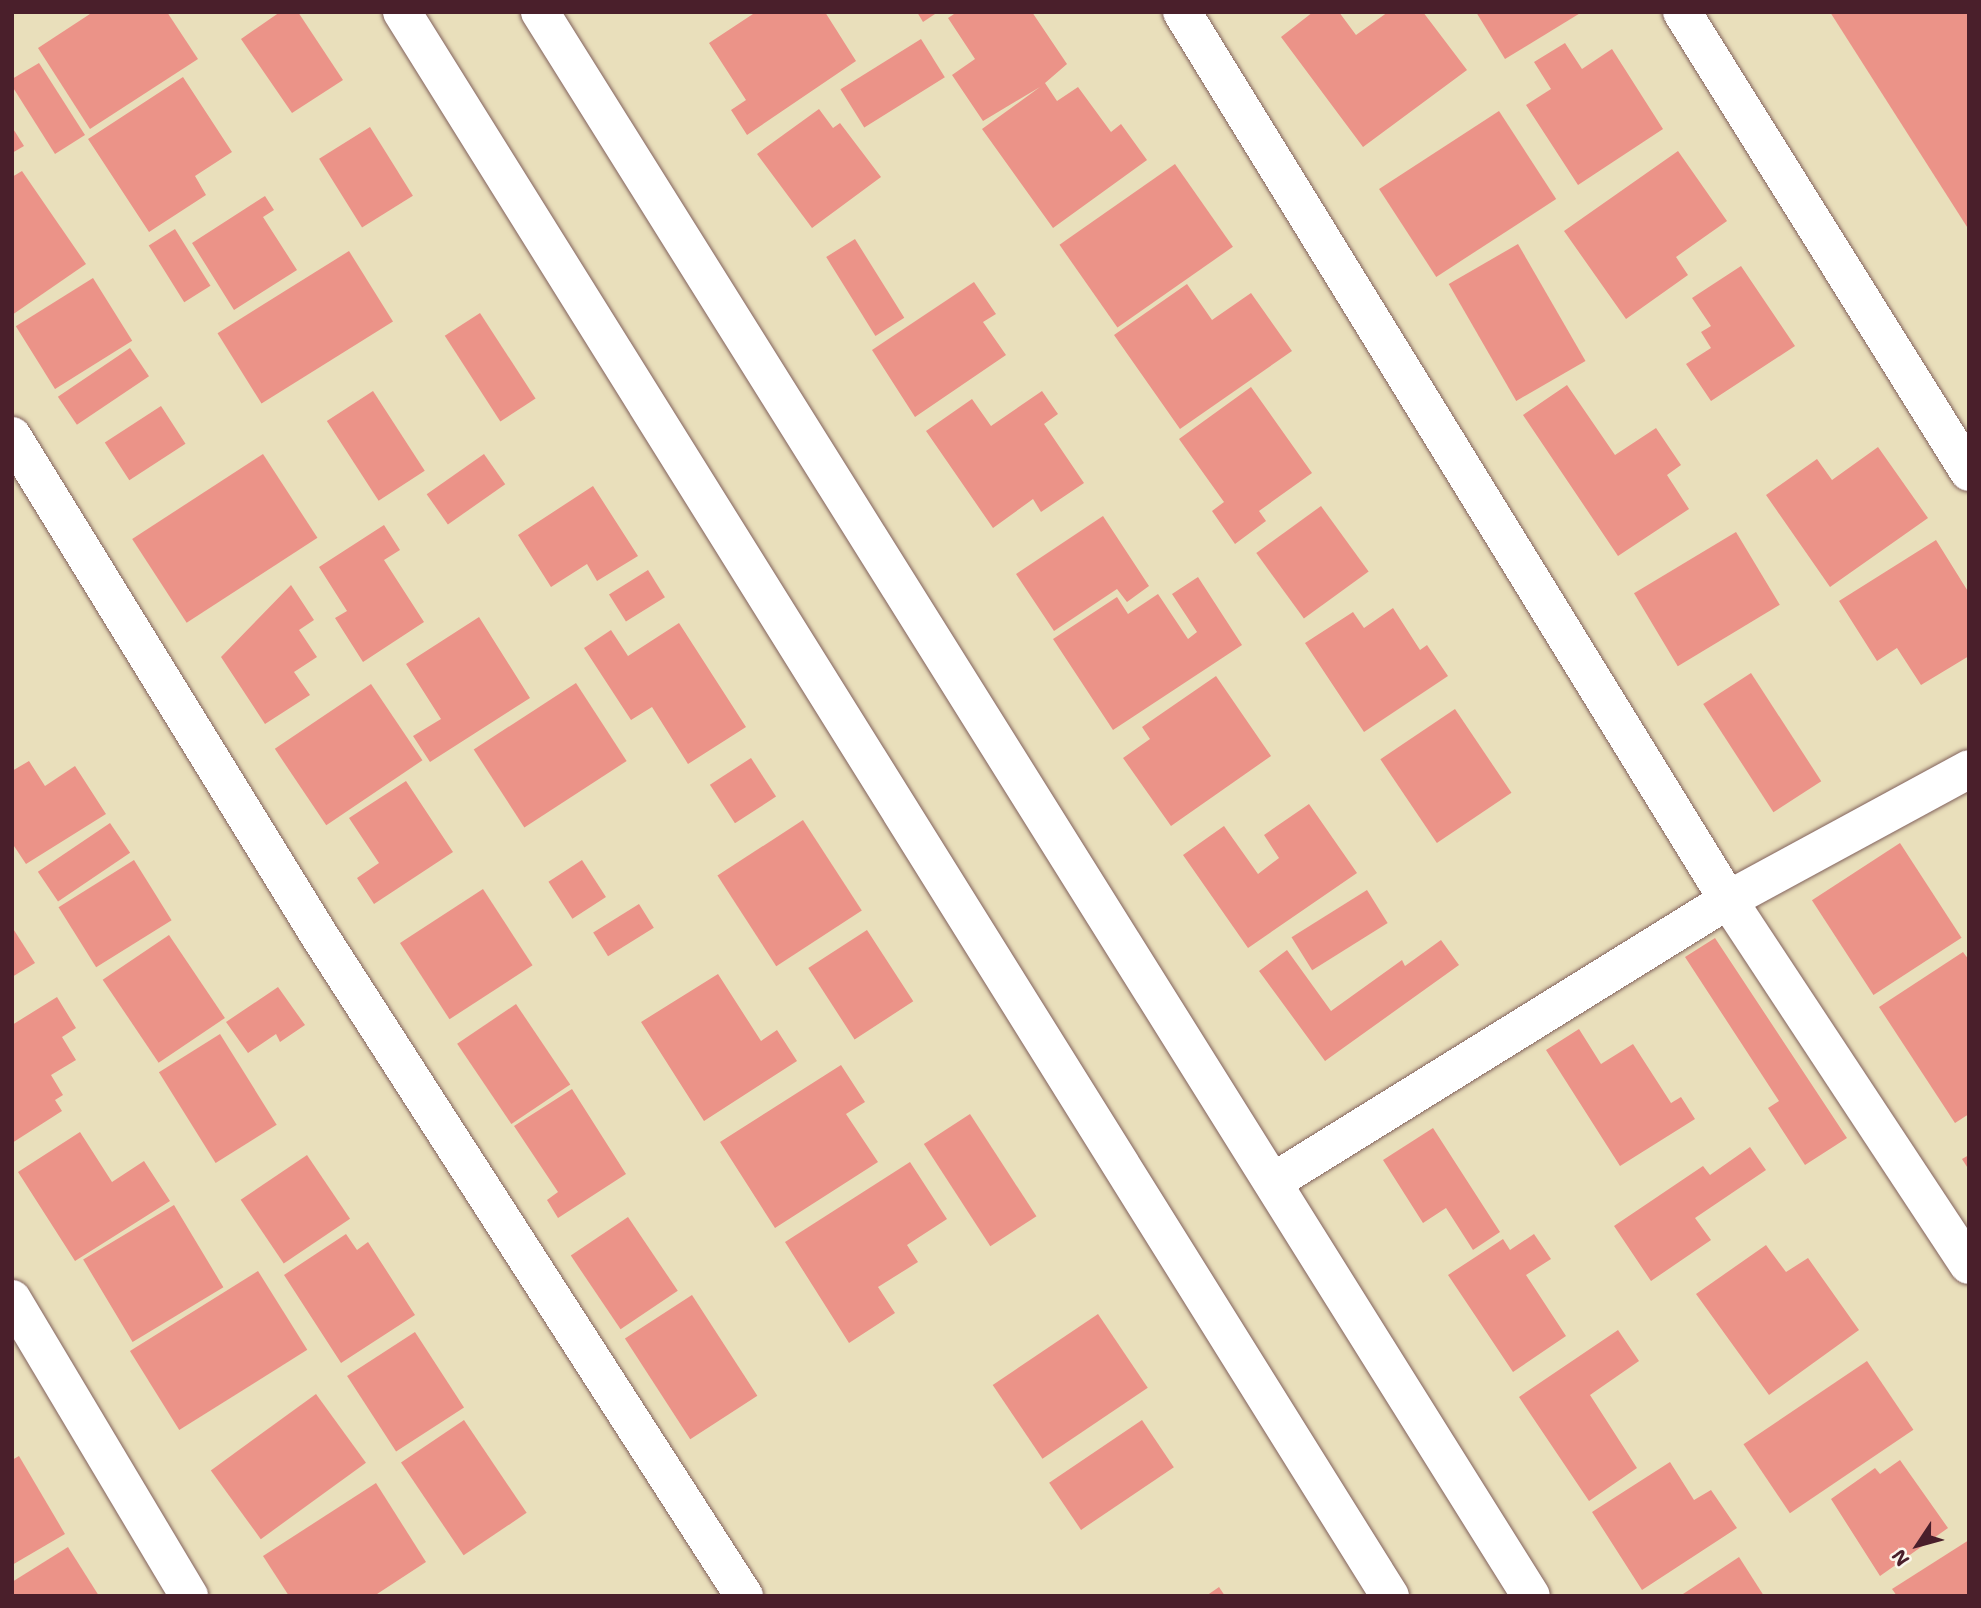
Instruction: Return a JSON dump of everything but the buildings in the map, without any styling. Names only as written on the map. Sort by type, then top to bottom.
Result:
[{"type":"street","points":[[402,12],[1390,1596]]},
{"type":"street","points":[[540,12],[1531,1596]]},
{"type":"street","points":[[1182,12],[1728,900],[1969,1265]]},
{"type":"street","points":[[1682,12],[1969,472]]},
{"type":"street","points":[[12,436],[319,934],[744,1596]]},
{"type":"street","points":[[1273,1182],[1728,900],[1969,769]]},
{"type":"street","points":[[12,1299],[189,1596]]}]
